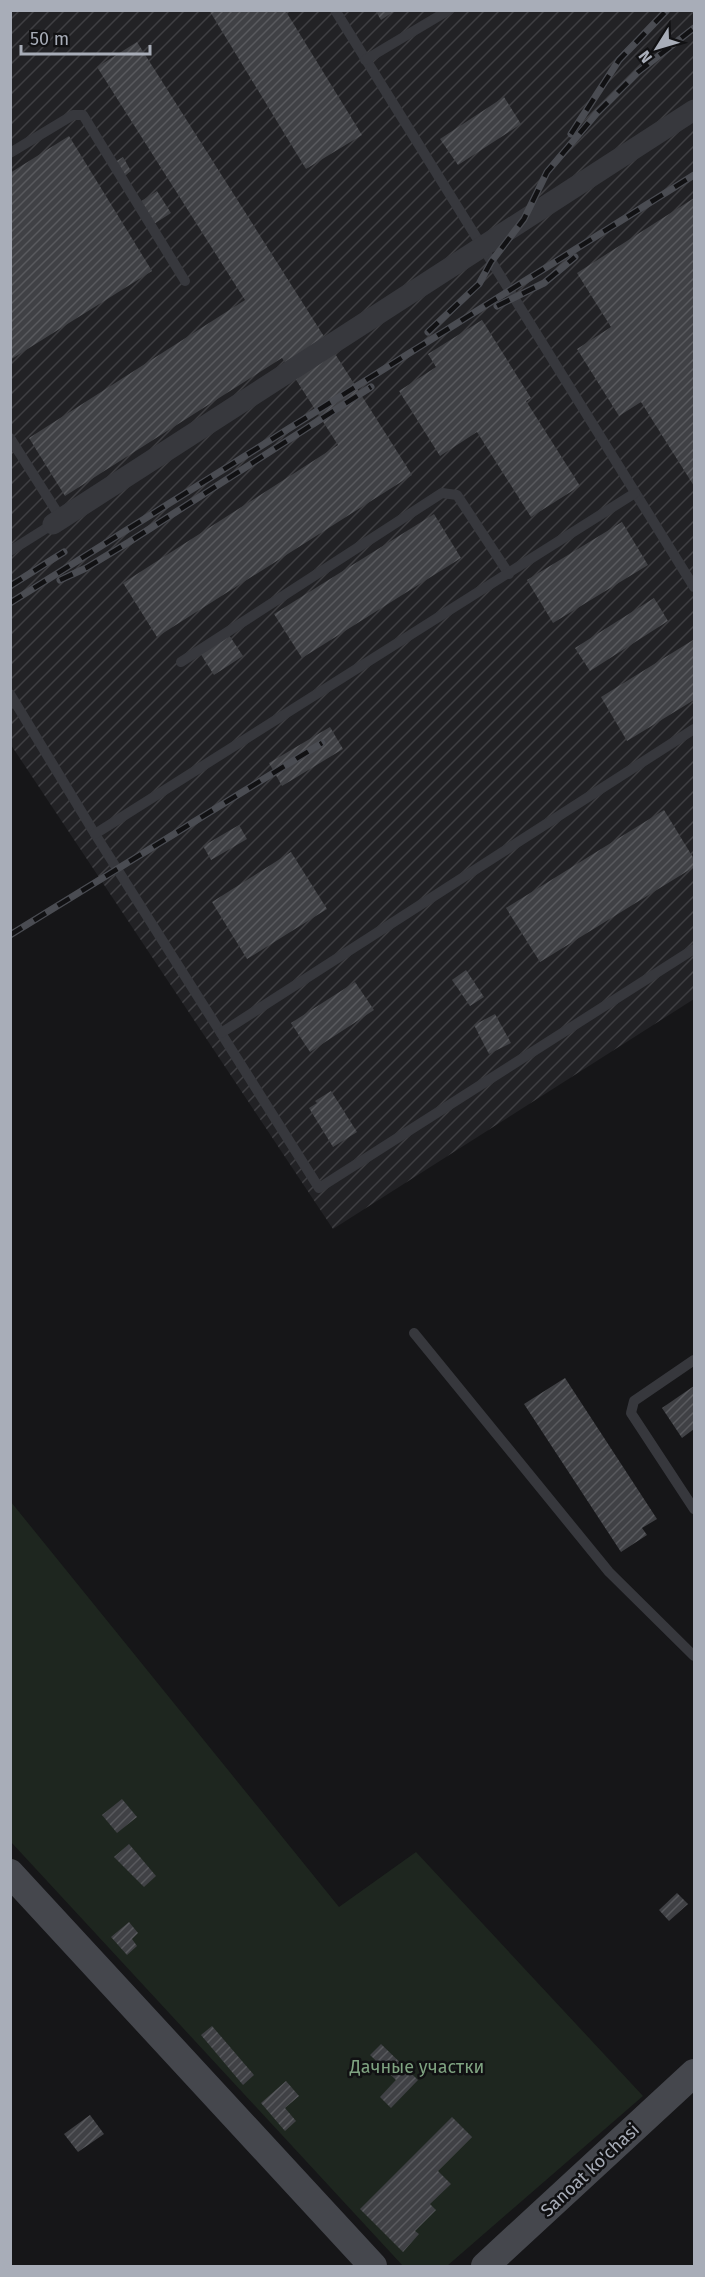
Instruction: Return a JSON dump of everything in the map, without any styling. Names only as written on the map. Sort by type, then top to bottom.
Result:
[{"type":"main road","points":[[10,1874],[373,2266]]},
{"type":"main road","name":"Sanoat ko'chasi","points":[[485,2266],[694,2073]]},
{"type":"street","points":[[53,524],[694,110]]},
{"type":"lane","points":[[335,10],[694,587]]},
{"type":"lane","points":[[365,60],[449,10]]},
{"type":"lane","points":[[11,150],[72,115],[83,115],[185,281]]},
{"type":"lane","points":[[10,438],[57,512],[53,524],[10,551]]},
{"type":"lane","points":[[181,662],[442,493],[458,495],[509,574]]},
{"type":"lane","points":[[95,834],[635,493]]},
{"type":"lane","points":[[10,694],[95,834],[319,1188],[694,949]]},
{"type":"lane","points":[[221,1033],[694,729]]},
{"type":"lane","points":[[414,1333],[609,1572],[694,1656]]},
{"type":"lane","points":[[694,1360],[634,1401],[631,1413],[694,1509]]},
{"type":"shaded area","points":[[10,11],[694,11],[694,999],[333,1229],[11,745]]},
{"type":"green space","name":"Дачные участки","points":[[11,1502],[339,1907],[416,1852],[643,2096],[447,2266],[403,2266],[11,1842]]},
{"type":"building","points":[[209,10],[285,10],[362,135],[306,169]]},
{"type":"building","points":[[375,10],[396,10],[381,20]]},
{"type":"building","points":[[137,42],[412,475],[157,637],[123,583],[338,445],[282,358],[65,496],[29,438],[245,300],[97,67]]},
{"type":"building","points":[[504,97],[521,124],[458,165],[440,139]]},
{"type":"building","points":[[69,136],[152,271],[10,360],[10,173]]},
{"type":"building","points":[[123,157],[131,171],[124,176],[115,162]]},
{"type":"building","points":[[157,191],[171,213],[154,224],[140,202]]},
{"type":"building","points":[[694,198],[694,486],[641,402],[619,416],[577,349],[611,327],[577,273]]},
{"type":"building","points":[[482,320],[531,398],[526,401],[580,486],[531,517],[477,432],[440,456],[399,391],[436,367],[428,354]]},
{"type":"building","points":[[434,514],[461,558],[302,658],[274,614]]},
{"type":"building","points":[[622,522],[648,565],[553,623],[527,580]]},
{"type":"building","points":[[654,598],[668,621],[590,671],[575,648]]},
{"type":"building","points":[[229,635],[243,656],[214,675],[200,653]]},
{"type":"building","points":[[693,640],[694,700],[627,741],[601,697]]},
{"type":"building","points":[[330,727],[343,749],[282,786],[269,763]]},
{"type":"building","points":[[664,810],[694,859],[694,867],[540,962],[506,908]]},
{"type":"building","points":[[239,825],[247,839],[211,860],[203,846]]},
{"type":"building","points":[[291,852],[327,909],[247,959],[212,902]]},
{"type":"building","points":[[466,970],[484,997],[470,1006],[452,980]]},
{"type":"building","points":[[355,982],[374,1010],[310,1052],[291,1023]]},
{"type":"building","points":[[495,1014],[511,1043],[489,1054],[474,1025]]},
{"type":"building","points":[[331,1091],[357,1132],[333,1147],[309,1108],[317,1103],[315,1101]]},
{"type":"building","points":[[565,1378],[657,1519],[642,1528],[647,1535],[621,1552],[524,1404]]},
{"type":"building","points":[[694,1386],[694,1429],[682,1438],[662,1408]]},
{"type":"building","points":[[122,1799],[137,1817],[117,1833],[102,1815]]},
{"type":"building","points":[[129,1844],[156,1876],[144,1887],[114,1857]]},
{"type":"building","points":[[677,1893],[688,1904],[669,1921],[659,1910]]},
{"type":"building","points":[[129,1922],[138,1933],[132,1939],[137,1946],[127,1955],[111,1937]]},
{"type":"building","points":[[212,2026],[254,2075],[243,2085],[201,2035]]},
{"type":"building","points":[[381,2044],[418,2080],[391,2108],[380,2097],[396,2080],[370,2055]]},
{"type":"building","points":[[286,2081],[299,2096],[285,2108],[296,2121],[285,2131],[261,2103]]},
{"type":"building","points":[[90,2115],[104,2134],[78,2152],[64,2134]]},
{"type":"building","points":[[452,2117],[472,2137],[438,2171],[451,2184],[430,2204],[436,2210],[415,2231],[419,2234],[403,2252],[360,2209]]},
{"type":"railway","points":[[571,134],[619,60],[667,10]]},
{"type":"railway","points":[[428,332],[479,284],[491,262],[524,219],[547,172],[596,114],[638,72],[694,28]]},
{"type":"railway","points":[[10,603],[694,175]]},
{"type":"railway","points":[[497,306],[544,283],[575,257]]},
{"type":"railway","points":[[60,580],[86,568],[129,542],[371,387]]},
{"type":"railway","points":[[10,586],[64,552]]},
{"type":"railway","points":[[10,935],[322,743]]}]
